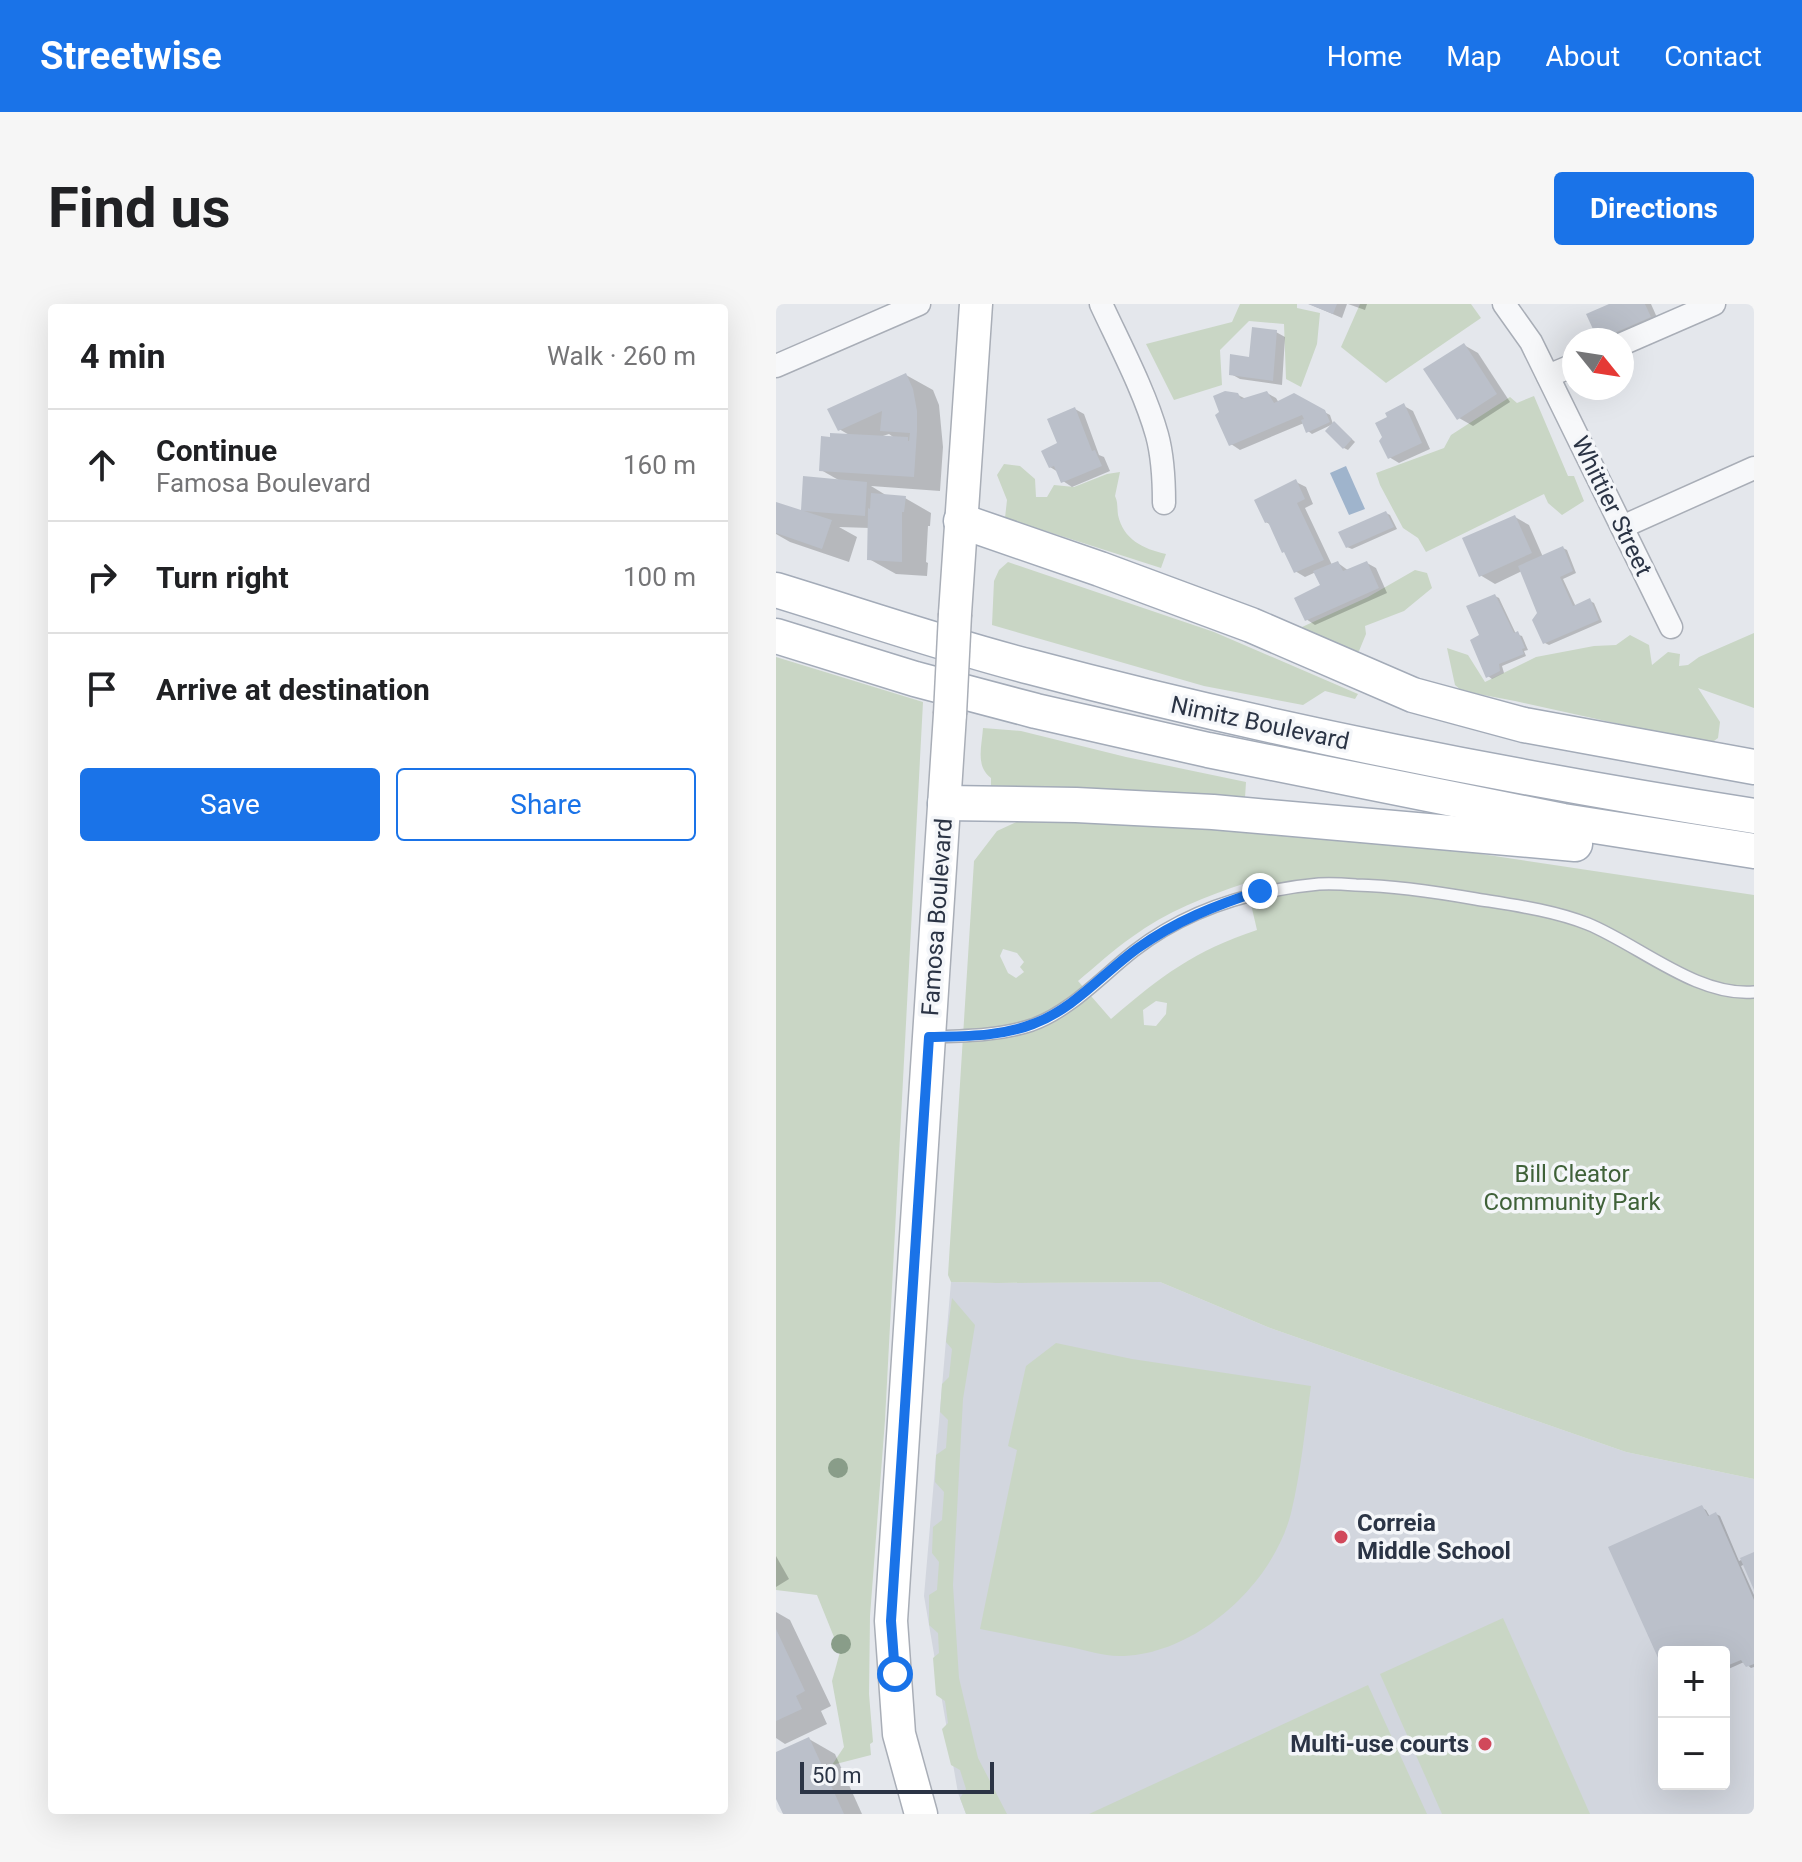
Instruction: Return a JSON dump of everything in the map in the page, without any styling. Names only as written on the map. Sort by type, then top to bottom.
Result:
[{"type":"main road","points":[[961,521],[1251,625],[1413,695],[1524,725],[1754,767]]},
{"type":"main road","name":"Nimitz Boulevard","points":[[776,590],[1027,666],[1273,727],[1542,781],[1754,816]]},
{"type":"main road","name":"Nimitz Boulevard","points":[[776,636],[915,679],[1021,707],[1208,750],[1488,807],[1754,851]]},
{"type":"main road","points":[[945,803],[1213,812],[1601,846],[1684,840]]},
{"type":"street","points":[[776,366],[919,304]]},
{"type":"street","name":"Famosa Boulevard","points":[[921,1814],[899,1734],[891,1621],[976,304]]},
{"type":"street","points":[[1101,304],[1150,414],[1164,480],[1164,503]]},
{"type":"street","name":"Whittier Street","points":[[1504,304],[1531,342],[1671,627]]},
{"type":"street","points":[[1634,339],[1714,304]]},
{"type":"street","points":[[1548,376],[1562,370]]},
{"type":"street","points":[[1622,527],[1754,468]]},
{"type":"lane","points":[[929,1037],[983,1035],[1034,1024],[1080,996],[1136,950],[1189,917],[1260,891],[1323,883],[1426,890],[1555,914],[1624,941],[1694,980],[1720,989],[1754,992]]},
{"type":"shaded area","name":"Correia Middle School","points":[[951,1282],[1160,1282],[1270,1328],[1626,1452],[1754,1479],[1754,1814],[966,1814],[958,1793],[924,1596]]},
{"type":"green space","points":[[1240,304],[1297,304],[1297,308],[1320,313],[1317,344],[1301,387],[1286,379],[1284,324],[1249,321],[1220,350],[1222,385],[1174,400],[1146,344],[1232,322]]},
{"type":"green space","points":[[1360,304],[1471,304],[1481,318],[1386,383],[1341,347]]},
{"type":"green space","points":[[1534,396],[1568,476],[1574,476],[1584,501],[1562,515],[1548,503],[1544,494],[1426,552],[1418,538],[1403,528],[1376,473],[1444,448],[1451,435],[1510,397],[1517,403]]},
{"type":"green space","points":[[1004,464],[1020,466],[1035,479],[1036,497],[1047,497],[1054,485],[1074,487],[1120,472],[1115,496],[1124,531],[1135,542],[1166,554],[1161,568],[1005,518],[1007,500],[997,475]]},
{"type":"green space","points":[[1008,562],[1214,632],[1358,694],[1355,699],[1325,691],[1303,705],[1204,686],[992,625],[994,581],[999,570]]},
{"type":"green space","points":[[1415,570],[1427,573],[1432,588],[1404,611],[1365,626],[1366,634],[1359,651],[1303,631],[1302,627],[1368,597]]},
{"type":"green space","points":[[1754,633],[1754,708],[1698,688],[1720,722],[1718,738],[1710,744],[1462,691],[1455,685],[1447,648],[1468,655],[1485,682],[1536,657],[1616,645],[1630,635],[1649,645],[1652,665],[1668,652],[1680,654],[1679,666],[1688,665]]},
{"type":"green space","points":[[776,657],[923,702],[885,1420],[870,1616],[869,1694],[873,1742],[870,1744],[871,1755],[832,1765],[844,1747],[832,1681],[840,1652],[817,1595],[776,1590]]},
{"type":"green space","points":[[983,728],[1021,731],[1246,782],[1245,798],[991,787],[991,778],[981,762]]},
{"type":"green space","name":"Bill Cleator Community Park","points":[[1034,814],[1388,840],[1754,895],[1754,1479],[1626,1452],[1270,1328],[1160,1282],[951,1282],[948,1275],[974,861],[997,831]],"holes":[[[1246,883],[1257,930],[1179,966],[1111,1019],[1078,981],[1125,942],[1172,912]],[[1003,949],[1017,953],[1024,962],[1020,967],[1024,972],[1016,978],[1008,973],[1000,956]],[[1156,1001],[1167,1003],[1166,1014],[1156,1026],[1144,1025],[1143,1010]]]},
{"type":"green space","points":[[952,1298],[975,1325],[963,1399],[953,1585],[959,1678],[978,1758],[1007,1814],[966,1814],[960,1798],[966,1789],[960,1770],[951,1765],[942,1729],[948,1723],[945,1701],[936,1695],[933,1658],[939,1653],[938,1633],[929,1625],[929,1595],[937,1590],[939,1562],[932,1553],[933,1527],[942,1520],[944,1492],[935,1482],[936,1455],[946,1448],[948,1420],[940,1412],[942,1384],[949,1377],[952,1349],[946,1342]]},
{"type":"green space","points":[[1056,1343],[1132,1359],[1311,1386],[1298,1482],[1282,1540],[1267,1566],[1226,1612],[1202,1630],[1175,1644],[1147,1653],[1113,1656],[980,1629],[1017,1450],[1008,1446],[1026,1366]]},
{"type":"green space","name":"Multi-use courts","points":[[1503,1618],[1590,1814],[1442,1814],[1380,1674]]},
{"type":"green space","points":[[1368,1685],[1427,1814],[1089,1814]]},
{"type":"water","points":[[1346,466],[1365,509],[1349,515],[1330,473]]},
{"type":"building","points":[[1308,304],[1337,304],[1333,314]]},
{"type":"building","points":[[1609,304],[1645,304],[1651,317],[1626,328],[1592,328],[1586,314]]},
{"type":"building","points":[[1252,327],[1277,330],[1273,381],[1229,375],[1230,354],[1249,357]]},
{"type":"building","points":[[1464,343],[1497,394],[1457,420],[1423,369]]},
{"type":"building","points":[[906,373],[917,411],[914,477],[819,471],[821,436],[830,437],[830,433],[908,437],[909,441],[910,433],[880,431],[882,411],[838,431],[827,409]]},
{"type":"building","points":[[1225,391],[1238,393],[1241,399],[1267,391],[1274,403],[1294,393],[1325,410],[1330,422],[1306,433],[1302,415],[1229,446],[1215,415],[1219,412],[1213,396]]},
{"type":"building","points":[[1404,403],[1422,443],[1388,459],[1375,423],[1387,417],[1385,413]]},
{"type":"building","points":[[1075,407],[1092,451],[1095,450],[1102,466],[1061,483],[1054,466],[1049,468],[1041,451],[1057,443],[1047,419]]},
{"type":"building","points":[[1334,421],[1352,439],[1343,449],[1325,431]]},
{"type":"building","points":[[803,476],[867,482],[865,516],[804,511],[832,520],[822,549],[776,533],[776,502],[801,510]]},
{"type":"building","points":[[1296,479],[1305,499],[1297,503],[1324,560],[1294,573],[1254,500]]},
{"type":"building","points":[[871,493],[906,496],[902,512],[902,562],[867,560]]},
{"type":"building","points":[[1386,511],[1394,527],[1346,548],[1338,532]]},
{"type":"building","points":[[1515,515],[1532,553],[1479,577],[1462,538]]},
{"type":"building","points":[[1563,546],[1573,571],[1560,577],[1573,606],[1590,598],[1599,620],[1543,644],[1532,620],[1537,613],[1518,566]]},
{"type":"building","points":[[1338,561],[1343,571],[1367,561],[1379,588],[1305,621],[1294,598],[1320,585],[1313,571]]},
{"type":"building","points":[[1495,594],[1525,648],[1522,649],[1524,654],[1499,664],[1500,671],[1486,678],[1470,640],[1479,635],[1466,606]]},
{"type":"building","points":[[1702,1505],[1708,1516],[1716,1512],[1754,1600],[1754,1664],[1746,1667],[1741,1660],[1730,1665],[1730,1646],[1658,1646],[1658,1658],[1608,1547]]},
{"type":"building","points":[[1754,1552],[1754,1590],[1740,1558]]},
{"type":"building","points":[[776,1629],[805,1691],[796,1696],[802,1709],[776,1721]]},
{"type":"building","points":[[809,1737],[844,1814],[783,1814],[776,1799],[776,1752]]},
{"type":"place","name":"Correia Middle School","points":[[1341,1537]]},
{"type":"place","name":"Multi-use courts","points":[[1485,1744]]},
{"type":"route","points":[[895,1674],[891,1621],[929,1037],[983,1035],[1034,1024],[1080,996],[1160,933],[1189,917],[1260,891]]}]
